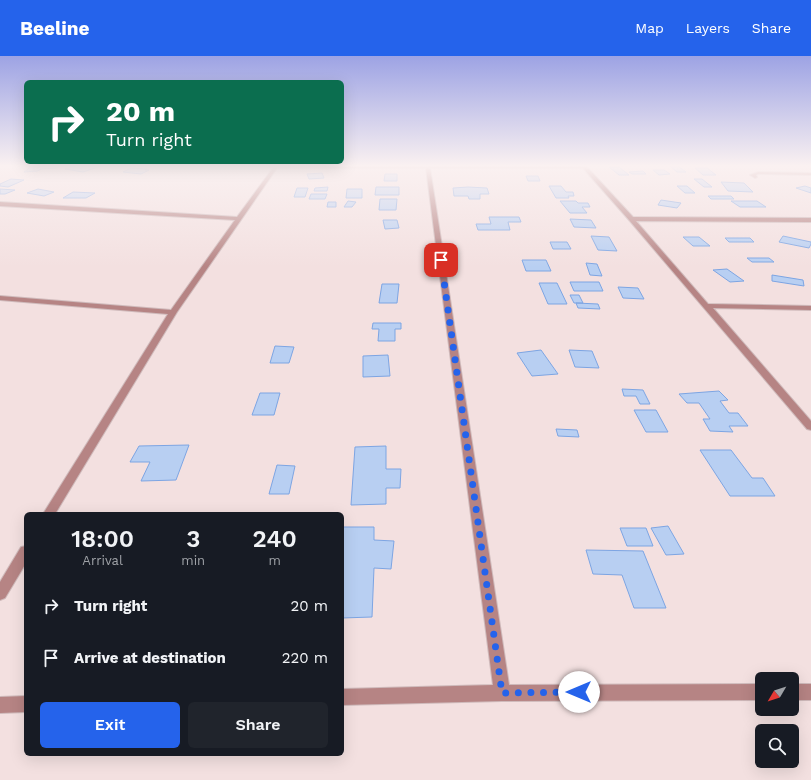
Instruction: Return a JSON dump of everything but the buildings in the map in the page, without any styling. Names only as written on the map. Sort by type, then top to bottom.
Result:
[{"type":"street","points":[[50,512],[173,312],[253,199]]},
{"type":"street","points":[[432,199],[502,693]]},
{"type":"street","points":[[613,199],[811,427]]},
{"type":"street","points":[[0,204],[238,219]]},
{"type":"street","points":[[631,219],[811,220]]},
{"type":"street","points":[[0,298],[173,312]]},
{"type":"street","points":[[705,306],[811,308]]},
{"type":"street","points":[[0,594],[24,554]]},
{"type":"street","points":[[344,696],[502,693],[755,692]]},
{"type":"street","points":[[799,692],[811,692]]},
{"type":"street","points":[[0,705],[24,704]]},
{"type":"route","points":[[441,260],[502,693],[579,692]]}]
